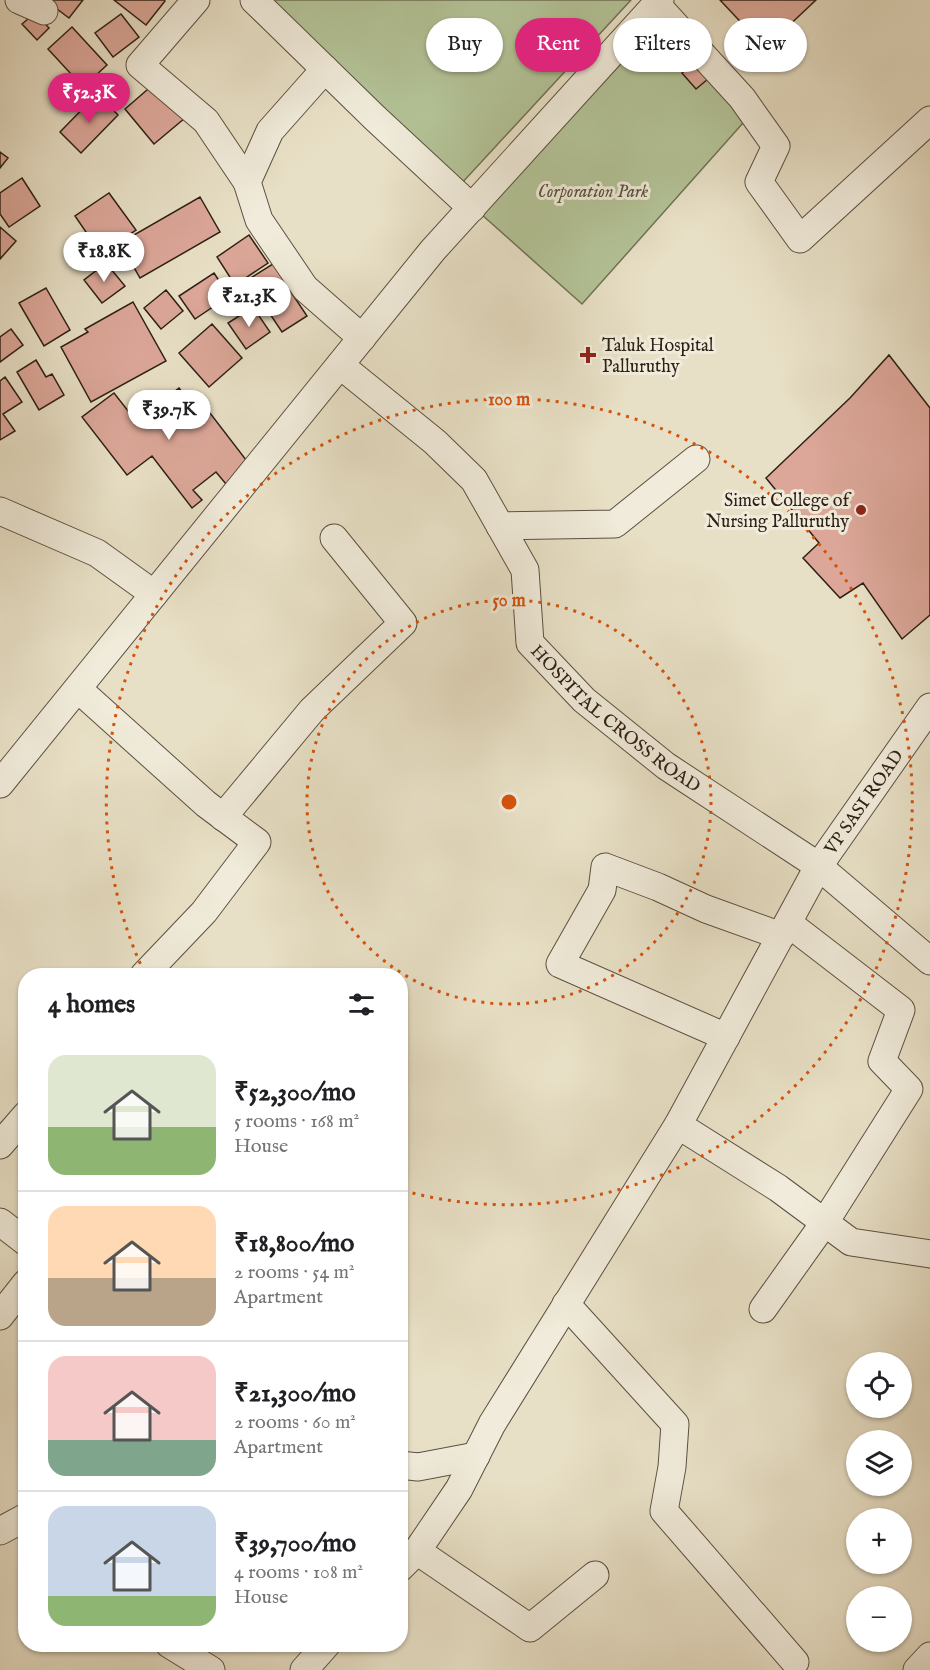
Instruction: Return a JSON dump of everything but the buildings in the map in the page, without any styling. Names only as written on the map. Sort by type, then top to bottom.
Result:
[{"type":"street","points":[[19,0],[44,11]]},
{"type":"street","points":[[196,0],[140,65],[206,121],[247,182],[259,220],[305,288],[362,338]]},
{"type":"street","points":[[254,0],[472,208]]},
{"type":"street","points":[[0,784],[433,250],[658,2],[742,98],[776,146],[759,182],[800,239],[930,120]]},
{"type":"street","points":[[247,182],[270,131],[325,69]]},
{"type":"street","name":"HOSPITAL CROSS ROAD","points":[[340,365],[435,442],[474,480],[525,570],[530,643],[584,700],[666,766],[818,867],[930,961]]},
{"type":"street","points":[[500,526],[615,524],[696,459]]},
{"type":"street","points":[[0,511],[97,553],[154,594]]},
{"type":"street","points":[[223,816],[312,710],[403,622],[334,538]]},
{"type":"street","points":[[78,689],[206,804],[256,842],[204,912],[151,968]]},
{"type":"street","name":"VP SASI ROAD","points":[[409,1559],[459,1489],[492,1424],[678,1125],[818,867],[930,707]]},
{"type":"street","points":[[726,1037],[560,964],[602,890],[605,867],[658,887],[706,909],[784,930],[901,1010],[882,1061],[909,1089],[825,1222],[763,1309]]},
{"type":"street","points":[[0,1145],[18,1124]]},
{"type":"street","points":[[678,1125],[778,1188],[851,1242],[930,1254]]},
{"type":"street","points":[[0,1222],[18,1236]]},
{"type":"street","points":[[0,1316],[18,1293]]},
{"type":"street","points":[[566,1304],[675,1424],[672,1467],[664,1511],[794,1667]]},
{"type":"street","points":[[408,1466],[418,1467],[476,1456]]},
{"type":"street","points":[[0,1531],[18,1521]]},
{"type":"street","points":[[409,1559],[530,1628],[595,1575]]},
{"type":"street","points":[[183,1652],[211,1670]]},
{"type":"street","points":[[917,1670],[930,1656]]},
{"type":"green space","points":[[270,0],[631,0],[601,32],[601,18],[515,18],[515,72],[564,72],[461,184]]},
{"type":"green space","name":"Corporation Park","points":[[712,69],[751,114],[582,304],[481,214],[613,72],[712,72]]},
{"type":"place","name":"Taluk Hospital Palluruthy","points":[[588,355]]},
{"type":"place","name":"Simet College of Nursing Palluruthy","points":[[861,510]]}]
